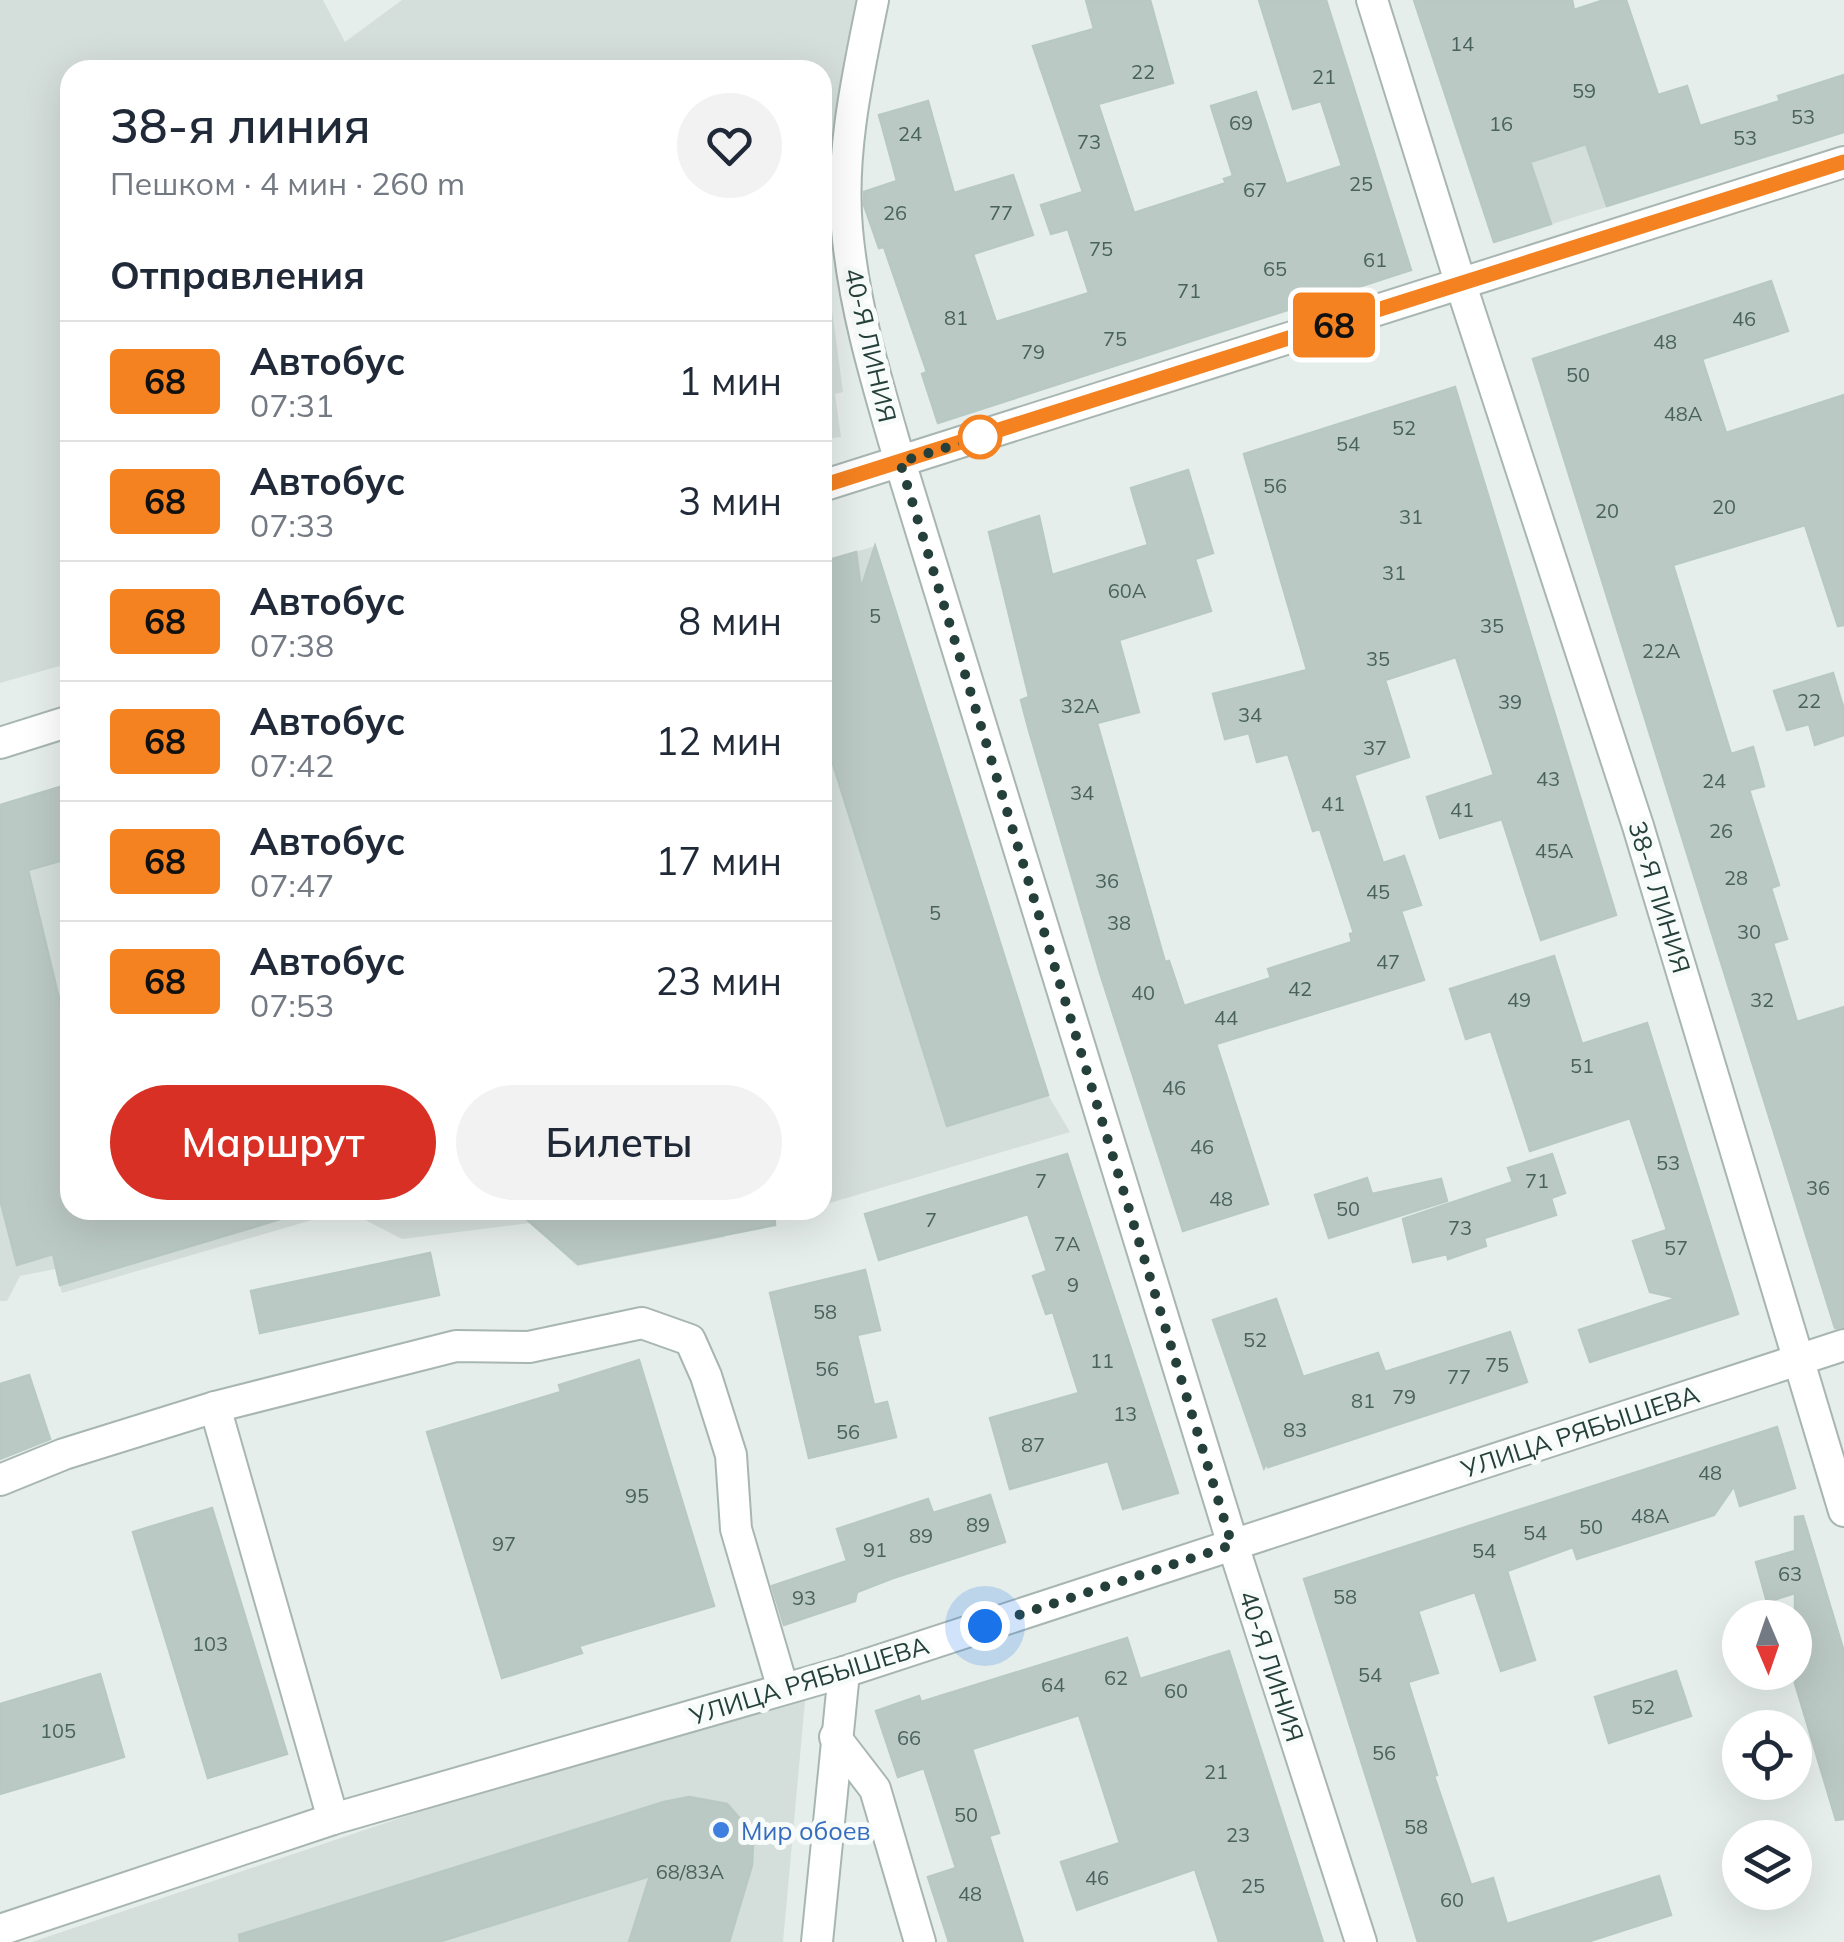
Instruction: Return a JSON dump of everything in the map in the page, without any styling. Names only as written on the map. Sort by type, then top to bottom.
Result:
[{"type":"street","name":"40-Я ЛИНИЯ","points":[[872,0],[847,166],[847,228],[860,315],[900,462],[1232,1545],[1361,1942]]},
{"type":"street","name":"38-Я ЛИНИЯ","points":[[1372,0],[1638,826],[1844,1511]]},
{"type":"street","points":[[832,483],[1844,162]]},
{"type":"street","points":[[0,743],[60,724]]},
{"type":"street","points":[[0,1480],[64,1454],[216,1407],[456,1346],[529,1347],[642,1323],[690,1340],[706,1376],[731,1455],[736,1529],[783,1689]]},
{"type":"street","name":"УЛИЦА РЯБЫШЕВА","points":[[0,1930],[333,1820],[844,1672],[1844,1345]]},
{"type":"street","points":[[216,1407],[333,1820]]},
{"type":"street","points":[[817,1942],[844,1672]]},
{"type":"street","points":[[835,1738],[874,1789],[920,1942]]},
{"type":"shaded area","points":[[0,0],[323,0],[345,42],[402,0],[862,0],[832,182],[832,60],[60,60],[60,666],[0,683]]},
{"type":"shaded area","points":[[1591,36],[1639,197],[1494,242],[1442,85]]},
{"type":"shaded area","points":[[832,310],[843,392],[835,394],[841,437],[832,438]]},
{"type":"shaded area","points":[[875,546],[1048,1095],[1070,1132],[832,1202],[832,559]]},
{"type":"shaded area","points":[[60,787],[60,1220],[312,1220],[62,1293],[55,1269],[20,1276],[7,1301],[0,1301],[0,805]]},
{"type":"shaded area","points":[[365,1220],[724,1220],[725,1237],[577,1266],[530,1223],[402,1239]]},
{"type":"shaded area","points":[[806,1690],[783,1942],[32,1942],[433,1807]]},
{"type":"building","points":[[1086,0],[1150,0],[1173,83],[1098,104],[1134,213],[1226,183],[1224,179],[1233,176],[1211,106],[1256,92],[1286,184],[1342,166],[1321,101],[1293,109],[1259,0],[1326,0],[1411,270],[938,423],[922,374],[927,372],[884,247],[879,248],[864,205],[864,192],[897,181],[879,115],[928,101],[954,193],[1013,175],[1033,235],[973,254],[996,322],[1089,293],[1068,229],[1051,234],[1041,205],[1083,192],[1033,46],[1094,29]]},
{"type":"building","points":[[1414,0],[1572,0],[1574,10],[1604,0],[1626,0],[1658,95],[1687,86],[1700,126],[1780,101],[1778,96],[1844,75],[1844,132],[1607,206],[1586,144],[1530,162],[1551,224],[1494,242]]},
{"type":"building","points":[[1771,281],[1788,331],[1702,359],[1726,433],[1844,395],[1844,625],[1838,626],[1805,525],[1673,565],[1731,754],[1753,747],[1764,786],[1749,790],[1779,885],[1771,888],[1787,939],[1773,943],[1797,1022],[1844,1007],[1844,1327],[1835,1328],[1533,359]]},
{"type":"building","points":[[1455,387],[1616,915],[1541,940],[1502,819],[1440,838],[1427,797],[1494,775],[1456,657],[1385,680],[1409,757],[1354,775],[1383,863],[1404,856],[1421,905],[1401,911],[1424,980],[1216,1044],[1268,1204],[1183,1231],[1100,973],[1028,727],[1021,700],[1029,697],[989,532],[1039,516],[1052,575],[1148,545],[1131,488],[1188,470],[1213,553],[1195,559],[1211,611],[1119,640],[1139,712],[1097,723],[1165,962],[1169,961],[1184,1006],[1271,978],[1268,969],[1352,942],[1350,934],[1354,933],[1320,829],[1313,831],[1288,754],[1257,762],[1249,733],[1225,739],[1213,694],[1307,670],[1244,454]]},
{"type":"building","points":[[875,546],[1048,1095],[947,1126],[832,761],[832,559],[856,552],[861,589]]},
{"type":"building","points":[[1833,673],[1844,710],[1844,735],[1815,745],[1809,724],[1787,730],[1774,691]]},
{"type":"building","points":[[60,787],[60,861],[28,870],[60,1003],[60,1220],[277,1220],[60,1285],[53,1254],[17,1265],[0,1199],[0,805]]},
{"type":"building","points":[[1554,956],[1582,1044],[1647,1023],[1738,1314],[1590,1362],[1579,1330],[1677,1298],[1650,1292],[1633,1241],[1667,1230],[1630,1118],[1530,1151],[1491,1031],[1466,1039],[1450,989]]},
{"type":"building","points":[[1067,1154],[1178,1493],[1123,1509],[1108,1461],[1010,1489],[990,1418],[1079,1393],[1053,1312],[1046,1314],[1033,1276],[1047,1271],[1028,1214],[879,1260],[865,1214]]},
{"type":"building","points":[[1552,1154],[1565,1193],[1551,1198],[1556,1215],[1484,1238],[1486,1246],[1448,1259],[1447,1254],[1413,1262],[1403,1219],[1513,1182],[1508,1168]]},
{"type":"building","points":[[1367,1178],[1372,1194],[1441,1179],[1447,1201],[1329,1238],[1315,1195]]},
{"type":"building","points":[[527,1220],[775,1220],[775,1225],[578,1264]]},
{"type":"building","points":[[430,1253],[439,1295],[260,1333],[251,1291]]},
{"type":"building","points":[[865,1270],[880,1330],[857,1335],[874,1405],[887,1402],[896,1437],[809,1458],[770,1293]]},
{"type":"building","points":[[1276,1299],[1303,1377],[1378,1353],[1385,1372],[1510,1332],[1527,1382],[1268,1467],[1267,1462],[1264,1468],[1213,1320]]},
{"type":"building","points":[[639,1360],[714,1606],[579,1646],[582,1653],[502,1678],[427,1432],[561,1392],[559,1385]]},
{"type":"building","points":[[29,1375],[50,1439],[0,1459],[0,1384]]},
{"type":"building","points":[[1777,1427],[1795,1488],[1740,1506],[1734,1486],[1714,1515],[1577,1559],[1573,1547],[1507,1571],[1535,1660],[1501,1671],[1475,1592],[1418,1611],[1438,1673],[1408,1682],[1437,1775],[1434,1776],[1471,1885],[1493,1878],[1507,1924],[1659,1876],[1671,1915],[1587,1942],[1418,1942],[1304,1579]]},
{"type":"building","points":[[990,1495],[1005,1542],[893,1578],[857,1592],[855,1601],[784,1625],[772,1586],[847,1561],[837,1529],[928,1499],[933,1513]]},
{"type":"building","points":[[212,1508],[287,1754],[208,1778],[133,1532]]},
{"type":"building","points":[[1803,1516],[1844,1652],[1844,1819],[1836,1820],[1812,1740],[1812,1710],[1803,1710],[1797,1690],[1812,1690],[1812,1600],[1795,1600],[1795,1593],[1766,1600],[1756,1562],[1795,1551],[1795,1517]]},
{"type":"building","points":[[1127,1638],[1140,1679],[1229,1651],[1323,1942],[1219,1942],[1195,1869],[1077,1910],[1061,1862],[1120,1843],[1079,1715],[972,1749],[999,1833],[989,1836],[1023,1942],[949,1942],[928,1877],[956,1868],[924,1768],[898,1777],[876,1711],[919,1696],[921,1702]]},
{"type":"building","points":[[1676,1671],[1691,1716],[1609,1743],[1595,1697]]},
{"type":"building","points":[[100,1674],[124,1757],[0,1794],[0,1704]]},
{"type":"building","points":[[689,1797],[727,1804],[748,1828],[753,1841],[752,1865],[729,1942],[629,1942],[650,1876],[438,1942],[240,1942],[239,1935]]},
{"type":"bus line","name":"68","points":[[832,483],[1844,162]]},
{"type":"place","name":"Мир обоев","points":[[721,1830]]},
{"type":"route","points":[[980,437],[900,462],[1232,1545],[985,1626]]}]
